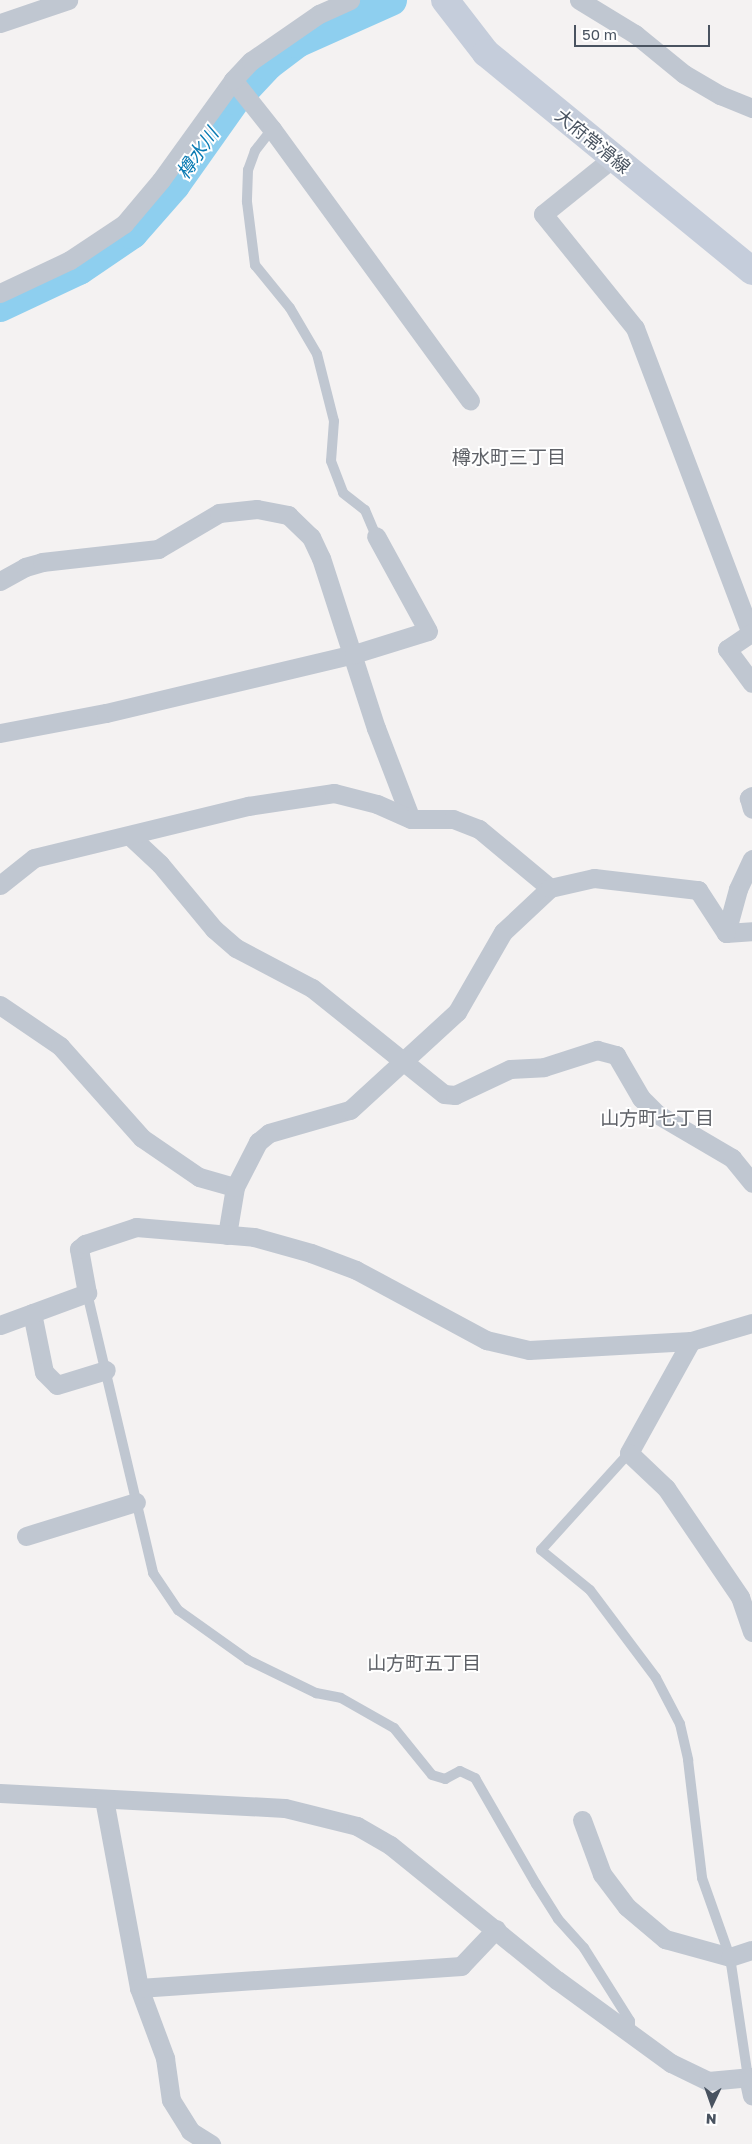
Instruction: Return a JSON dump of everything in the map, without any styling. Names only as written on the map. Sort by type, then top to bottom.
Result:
[{"type":"main road","name":"大府常滑線","points":[[444,0],[486,53],[752,271]]},
{"type":"street","points":[[0,23],[68,0]]},
{"type":"street","points":[[0,293],[70,260],[124,224],[161,180],[233,81],[268,46],[324,5],[350,0]]},
{"type":"street","points":[[579,0],[635,34],[692,78],[720,96],[752,108]]},
{"type":"street","points":[[233,81],[272,129],[470,400]]},
{"type":"street","points":[[614,157],[543,214],[635,328],[751,633],[727,649],[752,683]]},
{"type":"street","points":[[0,581],[25,567],[42,562],[148,552],[167,545],[219,514],[257,508],[279,512],[299,523],[311,537],[354,654],[376,728],[411,819]]},
{"type":"street","points":[[0,733],[106,713],[354,654],[428,631],[376,536]]},
{"type":"street","points":[[0,885],[34,858],[248,806],[329,794],[354,796],[411,819],[453,819],[479,829],[550,888]]},
{"type":"street","points":[[752,796],[749,798],[752,809]]},
{"type":"street","points":[[130,836],[160,864],[214,929],[236,948],[312,988],[402,1063],[444,1094],[455,1095],[510,1070],[544,1067],[597,1050],[616,1055],[641,1098],[657,1114],[732,1158],[752,1183]]},
{"type":"street","points":[[726,933],[738,889],[752,859]]},
{"type":"street","points":[[227,1235],[236,1187],[258,1142],[269,1134],[350,1110],[457,1012],[503,932],[550,888],[594,878],[698,890],[726,933]]},
{"type":"street","points":[[726,933],[752,930]]},
{"type":"street","points":[[0,1005],[60,1046],[119,1115],[162,1153],[199,1178],[236,1187]]},
{"type":"street","points":[[0,1325],[87,1293],[79,1249],[85,1244],[136,1227],[227,1235],[278,1243],[356,1270],[498,1344],[546,1351],[691,1341],[752,1323]]},
{"type":"street","points":[[32,1313],[44,1372],[57,1385],[106,1370]]},
{"type":"street","points":[[691,1341],[629,1453],[666,1488],[740,1597],[752,1632]]},
{"type":"street","points":[[26,1536],[136,1502]]},
{"type":"street","points":[[0,1793],[285,1808],[342,1820],[382,1838],[630,2035],[671,2063],[708,2081],[750,2077],[752,2096]]},
{"type":"street","points":[[104,1798],[139,1988],[165,2058],[172,2100],[190,2131],[211,2144]]},
{"type":"street","points":[[582,1820],[602,1874],[627,1907],[665,1939],[730,1957],[752,1950]]},
{"type":"street","points":[[139,1988],[461,1966],[496,1929]]},
{"type":"lane","points":[[272,129],[255,151],[248,170],[247,202],[255,265],[290,308],[317,354],[334,421],[331,462],[343,494],[365,510],[376,536]]},
{"type":"lane","points":[[87,1293],[153,1573],[178,1610],[248,1660],[316,1693],[341,1698],[394,1728],[432,1775],[445,1779],[460,1771],[475,1778],[558,1919],[584,1948],[630,2021],[630,2035]]},
{"type":"lane","points":[[629,1453],[541,1550],[590,1590],[656,1678],[680,1724],[688,1760],[702,1878],[730,1957],[750,2077]]},
{"type":"waterway","name":"樽水川","points":[[0,306],[79,269],[132,233],[174,185],[235,99],[268,64],[297,42],[391,0]]},
{"type":"district","name":"樽水町三丁目","points":[[509,457]]},
{"type":"district","name":"山方町七丁目","points":[[657,1118]]},
{"type":"district","name":"山方町五丁目","points":[[424,1663]]}]
